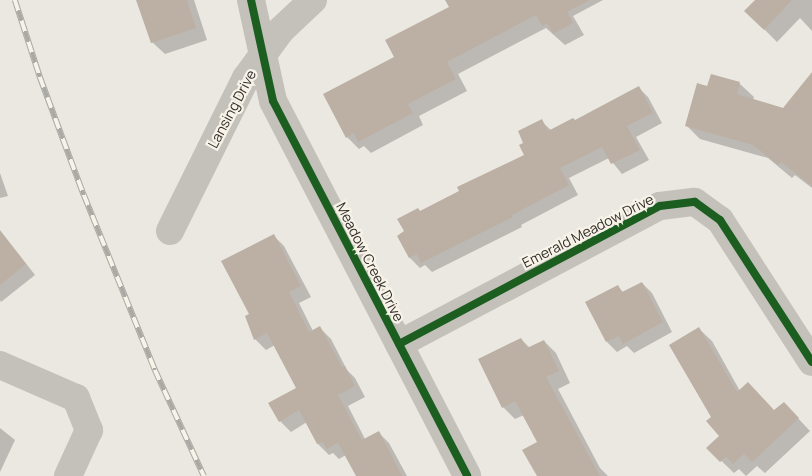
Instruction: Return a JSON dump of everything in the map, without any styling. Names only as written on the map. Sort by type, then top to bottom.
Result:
[{"type":"street","name":"Meadow Creek Drive","points":[[251,0],[273,102],[467,476]]},
{"type":"street","name":"Lansing Drive","points":[[170,231],[246,78],[282,30],[313,0]]},
{"type":"street","name":"Emerald Meadow Drive","points":[[398,344],[660,206],[695,202],[720,220],[812,362]]},
{"type":"street","points":[[0,365],[76,398],[89,430],[68,476]]},
{"type":"building","points":[[136,0],[187,0],[196,28],[151,43]]},
{"type":"building","points":[[445,0],[590,0],[567,12],[573,23],[553,34],[547,23],[542,26],[536,15],[447,62],[456,79],[408,104],[413,113],[358,142],[354,133],[346,138],[323,94],[394,57],[385,40],[449,7]]},
{"type":"building","points":[[755,0],[792,0],[764,30],[744,11]]},
{"type":"building","points":[[812,72],[812,186],[781,162],[778,165],[753,145],[685,126],[697,83],[707,86],[711,74],[740,82],[737,94],[783,108]]},
{"type":"building","points":[[639,86],[653,113],[627,126],[640,150],[611,164],[602,147],[560,168],[569,185],[512,215],[513,217],[421,263],[417,254],[409,258],[397,236],[404,231],[397,219],[418,208],[420,211],[459,191],[457,187],[524,155],[519,145],[523,143],[518,131],[542,119],[548,131],[573,118],[575,120]]},
{"type":"building","points":[[0,231],[26,264],[0,285]]},
{"type":"building","points":[[274,234],[301,286],[289,292],[309,332],[320,326],[342,367],[345,366],[355,386],[338,395],[362,440],[379,431],[402,476],[356,476],[338,443],[327,449],[323,442],[317,444],[299,410],[279,422],[268,403],[296,388],[267,333],[254,340],[245,316],[249,314],[221,261]]},
{"type":"building","points":[[642,282],[663,322],[623,344],[619,336],[606,342],[585,302],[618,285],[622,292]]},
{"type":"building","points":[[699,327],[737,392],[748,382],[774,410],[784,402],[799,418],[752,462],[744,454],[733,464],[726,457],[720,462],[706,448],[719,436],[706,421],[711,417],[669,345]]},
{"type":"building","points":[[521,338],[527,348],[544,340],[559,371],[546,377],[600,476],[537,476],[522,450],[537,442],[515,401],[502,408],[478,359]]},
{"type":"railway","points":[[15,0],[40,77],[84,195],[155,370],[204,476]]},
{"type":"cycle path","points":[[251,0],[273,101],[467,476]]},
{"type":"cycle path","points":[[399,344],[660,206],[695,202],[720,220],[812,362]]}]
